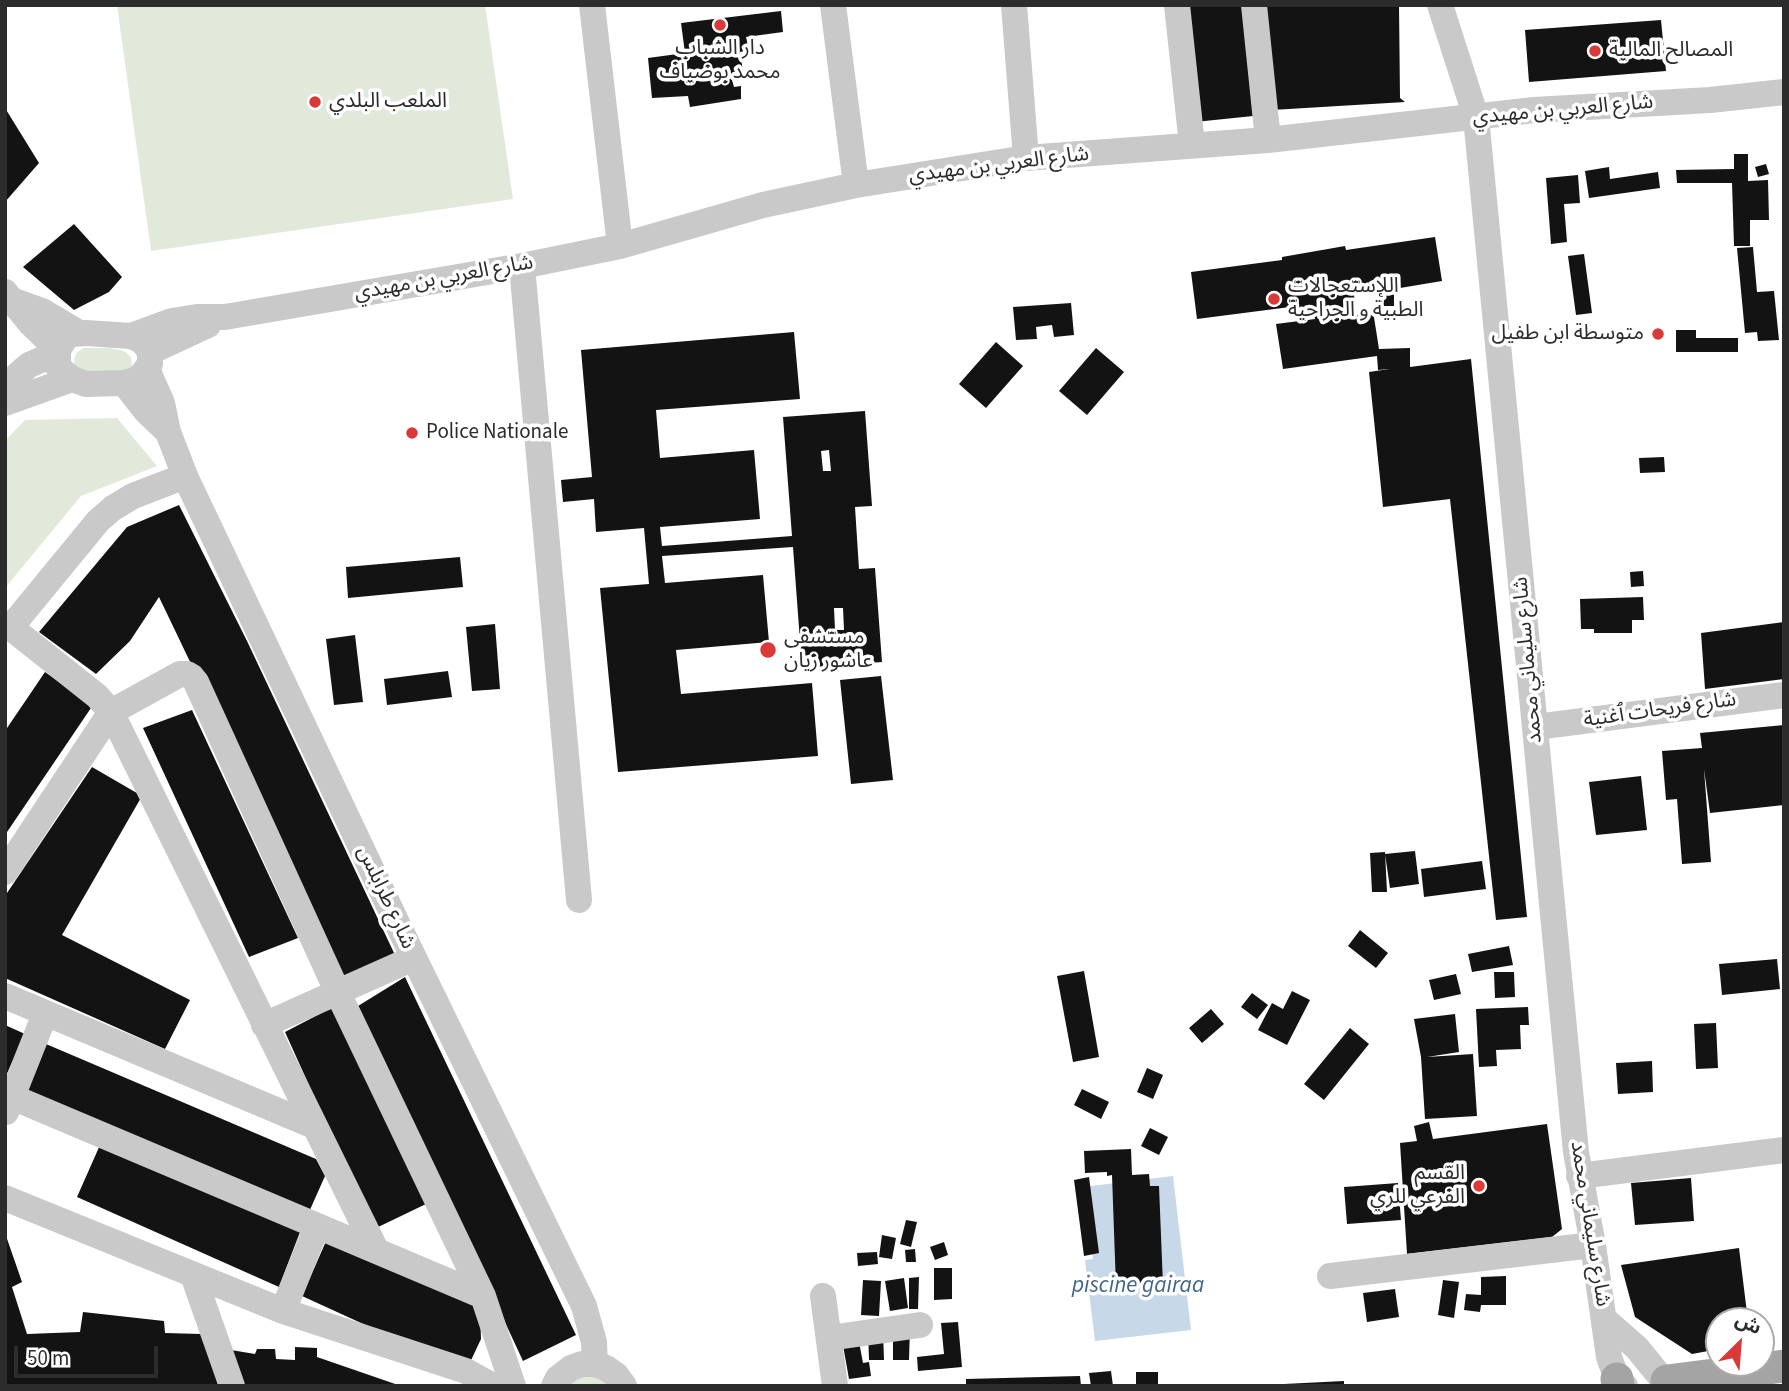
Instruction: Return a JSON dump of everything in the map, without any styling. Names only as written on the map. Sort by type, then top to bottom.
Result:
[{"type":"main road","points":[[1644,1383],[1784,1366]]},
{"type":"street","points":[[592,5],[620,246]]},
{"type":"street","points":[[833,5],[856,185]]},
{"type":"street","points":[[1014,5],[1026,158]]},
{"type":"street","points":[[1177,5],[1192,145]]},
{"type":"street","points":[[1254,5],[1268,140]]},
{"type":"street","name":"شارع سليماني محمد","points":[[1440,5],[1476,117],[1580,1175],[1609,1357],[1644,1383]]},
{"type":"street","name":"شارع العربي بن مهيدي","points":[[124,383],[135,380],[143,352],[225,317],[522,266],[620,246],[763,205],[856,185],[1026,158],[1268,140],[1534,110],[1710,100],[1784,92]]},
{"type":"street","points":[[522,266],[579,901]]},
{"type":"street","points":[[10,297],[42,311],[79,334]]},
{"type":"street","points":[[10,297],[57,352]]},
{"type":"street","points":[[124,383],[86,384],[72,379],[58,367],[57,352],[63,340],[72,334],[79,334],[143,352]]},
{"type":"street","points":[[5,386],[29,365],[57,352]]},
{"type":"street","name":"شارع طرابلس","points":[[143,352],[185,476],[414,958],[584,1306],[594,1342],[595,1364]]},
{"type":"street","points":[[5,403],[72,379]]},
{"type":"street","name":"شارع طرابلس","points":[[124,383],[146,411],[168,432]]},
{"type":"street","points":[[185,476],[133,496],[113,508],[98,521],[8,625],[97,696],[111,712],[376,1251]]},
{"type":"street","points":[[5,872],[111,712],[180,674],[187,674],[196,682],[338,993],[482,1296],[513,1386]]},
{"type":"street","name":"شارع فريحات ٱغنية","points":[[1536,727],[1784,695]]},
{"type":"street","points":[[264,1025],[414,958]]},
{"type":"street","points":[[5,996],[314,1126]]},
{"type":"street","points":[[45,1014],[7,1101],[482,1296]]},
{"type":"street","points":[[1580,1175],[1784,1150]]},
{"type":"street","points":[[5,1198],[284,1311],[466,1371],[493,1386]]},
{"type":"street","points":[[284,1311],[317,1226]]},
{"type":"street","points":[[1330,1276],[1593,1245]]},
{"type":"street","points":[[193,1275],[232,1386]]},
{"type":"street","points":[[823,1296],[835,1386]]},
{"type":"street","points":[[1604,1319],[1637,1348],[1644,1383]]},
{"type":"street","points":[[829,1338],[920,1325]]},
{"type":"street","points":[[554,1386],[558,1378],[582,1364],[595,1364],[606,1368],[616,1375],[624,1386]]},
{"type":"green space","name":"الملعب البلدي","points":[[117,5],[485,5],[513,199],[151,251]]},
{"type":"green space","points":[[84,348],[124,351],[131,357],[132,366],[110,376],[75,368],[74,359],[77,352]]},
{"type":"green space","points":[[117,418],[157,466],[81,496],[5,588],[5,441],[25,420]]},
{"type":"green space","points":[[578,1378],[599,1378],[609,1386],[569,1386]]},
{"type":"water","name":"piscine gairaa","points":[[1173,1176],[1191,1330],[1095,1341],[1085,1260],[1093,1259],[1083,1187]]},
{"type":"building","points":[[1182,5],[1242,5],[1253,116],[1195,122]]},
{"type":"building","points":[[1399,5],[1400,98],[1405,102],[1272,110],[1265,6]]},
{"type":"building","points":[[781,11],[783,32],[746,37],[749,50],[740,52],[744,78],[732,80],[734,87],[741,86],[741,99],[690,107],[688,96],[652,98],[648,58],[685,53],[681,23]]},
{"type":"building","name":"المصالح المالية","points":[[1661,20],[1666,71],[1529,82],[1525,30]]},
{"type":"building","points":[[5,108],[39,163],[5,202]]},
{"type":"building","points":[[1734,154],[1748,154],[1748,181],[1768,180],[1769,220],[1750,220],[1750,246],[1734,246],[1732,183],[1677,183],[1676,170],[1734,169]]},
{"type":"building","points":[[1766,164],[1769,174],[1758,177],[1755,167]]},
{"type":"building","points":[[1609,167],[1610,179],[1658,172],[1660,188],[1589,198],[1585,171]]},
{"type":"building","points":[[1578,175],[1580,203],[1564,204],[1567,242],[1551,244],[1546,178]]},
{"type":"building","points":[[74,224],[122,277],[109,292],[74,310],[23,267]]},
{"type":"building","points":[[1435,237],[1442,281],[1394,289],[1394,306],[1379,306],[1380,291],[1354,295],[1355,304],[1352,304],[1354,314],[1373,311],[1379,349],[1410,348],[1410,367],[1471,359],[1527,917],[1496,920],[1450,499],[1383,507],[1369,372],[1389,369],[1378,370],[1377,356],[1283,369],[1276,324],[1315,319],[1313,311],[1292,315],[1290,307],[1197,319],[1191,272],[1282,260],[1282,257],[1345,246],[1346,250]]},
{"type":"building","points":[[1753,247],[1757,292],[1774,291],[1779,340],[1758,341],[1757,332],[1745,333],[1737,248]]},
{"type":"building","points":[[1584,254],[1592,313],[1576,315],[1568,256]]},
{"type":"building","points":[[1071,303],[1074,335],[1054,337],[1052,325],[1036,327],[1037,339],[1016,340],[1013,307]]},
{"type":"building","points":[[1676,330],[1696,330],[1696,338],[1738,338],[1738,352],[1676,352]]},
{"type":"building","name":"مستشفى عاشور زيان","points":[[794,332],[800,399],[656,410],[660,458],[754,450],[760,519],[660,527],[662,546],[792,536],[783,417],[865,411],[872,506],[855,507],[859,569],[875,568],[882,662],[802,668],[793,547],[662,556],[665,583],[763,575],[769,642],[676,650],[681,694],[812,683],[818,756],[618,772],[600,588],[649,584],[644,528],[596,532],[594,499],[563,502],[561,480],[592,477],[581,350]],"holes":[[[829,450],[831,471],[823,471],[821,451]],[[834,608],[843,608],[844,630],[835,630]]]},
{"type":"building","points":[[996,342],[1023,366],[986,408],[959,384]]},
{"type":"building","points":[[1096,348],[1124,372],[1087,415],[1059,391]]},
{"type":"building","points":[[1664,457],[1665,472],[1640,473],[1639,458]]},
{"type":"building","points":[[179,505],[247,641],[395,955],[343,981],[159,597],[130,641],[96,674],[39,632],[127,527]]},
{"type":"building","points":[[460,557],[463,587],[348,598],[346,567]]},
{"type":"building","points":[[1643,571],[1644,586],[1631,587],[1630,572]]},
{"type":"building","points":[[1643,597],[1644,620],[1632,620],[1632,633],[1594,633],[1594,629],[1581,629],[1580,599]]},
{"type":"building","points":[[1784,622],[1784,679],[1705,689],[1701,633]]},
{"type":"building","points":[[495,624],[500,689],[472,691],[466,627]]},
{"type":"building","points":[[355,635],[363,702],[334,705],[326,639]]},
{"type":"building","points":[[448,671],[452,697],[387,705],[384,679]]},
{"type":"building","points":[[45,672],[93,705],[5,835],[5,731]]},
{"type":"building","points":[[881,676],[893,780],[851,784],[840,680]]},
{"type":"building","points":[[192,710],[298,938],[249,957],[143,728]]},
{"type":"building","points":[[1784,725],[1784,805],[1710,813],[1704,769],[1711,862],[1682,864],[1677,799],[1666,800],[1662,751],[1702,748],[1700,733]]},
{"type":"building","points":[[92,767],[142,796],[62,935],[190,1000],[165,1049],[5,978],[5,896]]},
{"type":"building","points":[[1641,776],[1647,830],[1596,835],[1589,782]]},
{"type":"building","points":[[1415,851],[1419,884],[1390,888],[1385,854]]},
{"type":"building","points":[[1385,852],[1387,892],[1372,892],[1370,853]]},
{"type":"building","points":[[1482,861],[1486,889],[1424,897],[1421,869]]},
{"type":"building","points":[[1360,930],[1388,953],[1376,968],[1348,946]]},
{"type":"building","points":[[1509,946],[1513,965],[1472,972],[1468,954]]},
{"type":"building","points":[[1777,959],[1780,989],[1722,995],[1719,964]]},
{"type":"building","points":[[1084,971],[1099,1057],[1073,1062],[1057,976]]},
{"type":"building","points":[[1494,972],[1514,972],[1515,997],[1495,998]]},
{"type":"building","points":[[1456,974],[1461,994],[1434,1000],[1429,980]]},
{"type":"building","points":[[405,977],[576,1335],[523,1361],[358,1006]]},
{"type":"building","points":[[1292,991],[1310,1000],[1287,1045],[1258,1030],[1272,1003],[1283,1009]]},
{"type":"building","points":[[1252,993],[1268,1005],[1257,1019],[1241,1007]]},
{"type":"building","points":[[335,1006],[426,1204],[374,1229],[285,1032]]},
{"type":"building","points":[[1528,1007],[1529,1025],[1520,1025],[1521,1049],[1496,1050],[1497,1066],[1479,1067],[1476,1009]]},
{"type":"building","points":[[1211,1009],[1224,1024],[1202,1043],[1189,1028]]},
{"type":"building","points":[[1455,1014],[1459,1052],[1427,1057],[1473,1054],[1477,1116],[1425,1119],[1421,1057],[1414,1019]]},
{"type":"building","points":[[1716,1023],[1718,1068],[1696,1069],[1694,1024]]},
{"type":"building","points":[[5,1025],[25,1034],[5,1078]]},
{"type":"building","points":[[1350,1028],[1369,1044],[1324,1100],[1304,1084]]},
{"type":"building","points":[[46,1044],[316,1159],[325,1176],[309,1212],[25,1091]]},
{"type":"building","points":[[1652,1061],[1653,1092],[1618,1094],[1616,1063]]},
{"type":"building","points":[[1147,1068],[1163,1075],[1153,1099],[1137,1092]]},
{"type":"building","points":[[1082,1089],[1109,1102],[1101,1119],[1074,1105]]},
{"type":"building","name":"القسم الفرعي للري","points":[[1429,1122],[1433,1139],[1547,1124],[1562,1229],[1552,1237],[1407,1254],[1400,1143],[1417,1141],[1414,1126]]},
{"type":"building","points":[[1150,1128],[1168,1137],[1159,1155],[1141,1146]]},
{"type":"building","points":[[100,1145],[300,1232],[279,1287],[77,1197]]},
{"type":"building","points":[[1131,1149],[1132,1175],[1149,1174],[1150,1186],[1159,1186],[1163,1285],[1116,1287],[1112,1175],[1107,1176],[1107,1172],[1085,1173],[1084,1151]]},
{"type":"building","points":[[1089,1177],[1099,1253],[1084,1256],[1074,1180]]},
{"type":"building","points":[[1691,1178],[1694,1221],[1635,1225],[1631,1183]]},
{"type":"building","points":[[1398,1183],[1401,1220],[1347,1224],[1344,1187]]},
{"type":"building","points":[[906,1220],[917,1222],[911,1247],[900,1244]]},
{"type":"building","points":[[5,1233],[22,1282],[12,1287],[27,1334],[80,1332],[83,1312],[164,1321],[165,1333],[201,1334],[220,1386],[5,1386]]},
{"type":"building","points":[[882,1235],[896,1238],[892,1259],[879,1257]]},
{"type":"building","points":[[327,1239],[480,1308],[481,1339],[466,1371],[302,1296]]},
{"type":"building","points":[[944,1242],[948,1255],[935,1260],[930,1247]]},
{"type":"building","points":[[1739,1248],[1746,1307],[1705,1307],[1705,1352],[1692,1354],[1635,1317],[1621,1265]]},
{"type":"building","points":[[915,1249],[916,1262],[906,1262],[905,1250]]},
{"type":"building","points":[[877,1252],[878,1264],[858,1266],[857,1253]]},
{"type":"building","points":[[934,1268],[952,1268],[952,1299],[934,1300]]},
{"type":"building","points":[[1506,1276],[1506,1305],[1481,1305],[1480,1312],[1464,1310],[1466,1294],[1481,1295],[1481,1277]]},
{"type":"building","points":[[919,1277],[918,1309],[909,1309],[909,1278]]},
{"type":"building","points":[[904,1278],[908,1308],[890,1311],[885,1281]]},
{"type":"building","points":[[863,1280],[881,1281],[879,1316],[861,1315]]},
{"type":"building","points":[[1443,1280],[1459,1282],[1454,1318],[1438,1315]]},
{"type":"building","points":[[1395,1289],[1399,1317],[1367,1322],[1363,1293]]},
{"type":"building","points":[[958,1322],[962,1367],[918,1371],[917,1357],[944,1354],[941,1323]]},
{"type":"building","points":[[893,1326],[910,1326],[909,1360],[893,1360]]},
{"type":"building","points":[[857,1331],[863,1363],[869,1362],[871,1376],[849,1379],[841,1334]]},
{"type":"building","points":[[868,1331],[883,1331],[884,1360],[869,1360]]},
{"type":"building","points":[[295,1347],[317,1348],[317,1357],[401,1386],[243,1386],[231,1350],[255,1354],[257,1349],[275,1349],[276,1359],[295,1360]]},
{"type":"building","points":[[1111,1371],[1113,1386],[1091,1386],[1089,1373]]},
{"type":"building","points":[[1136,1372],[1158,1372],[1158,1386],[1136,1386]]},
{"type":"building","points":[[1080,1376],[1081,1386],[966,1386],[966,1379]]},
{"type":"building","points":[[1344,1381],[1344,1386],[1284,1386],[1284,1384]]},
{"type":"place","name":"دار الشباب محمد بوضياف","points":[[720,25]]},
{"type":"place","name":"المصالح المالية","points":[[1595,51]]},
{"type":"place","name":"الملعب البلدي","points":[[315,102]]},
{"type":"place","name":"اللإستعجالات الطبية و الجراحية","points":[[1274,299]]},
{"type":"place","name":"متوسطة ابن طفيل","points":[[1658,334]]},
{"type":"place","name":"Police Nationale","points":[[412,433]]},
{"type":"place","name":"مستشفى عاشور زيان","points":[[768,650]]},
{"type":"place","name":"القسم الفرعي للري","points":[[1479,1186]]}]
